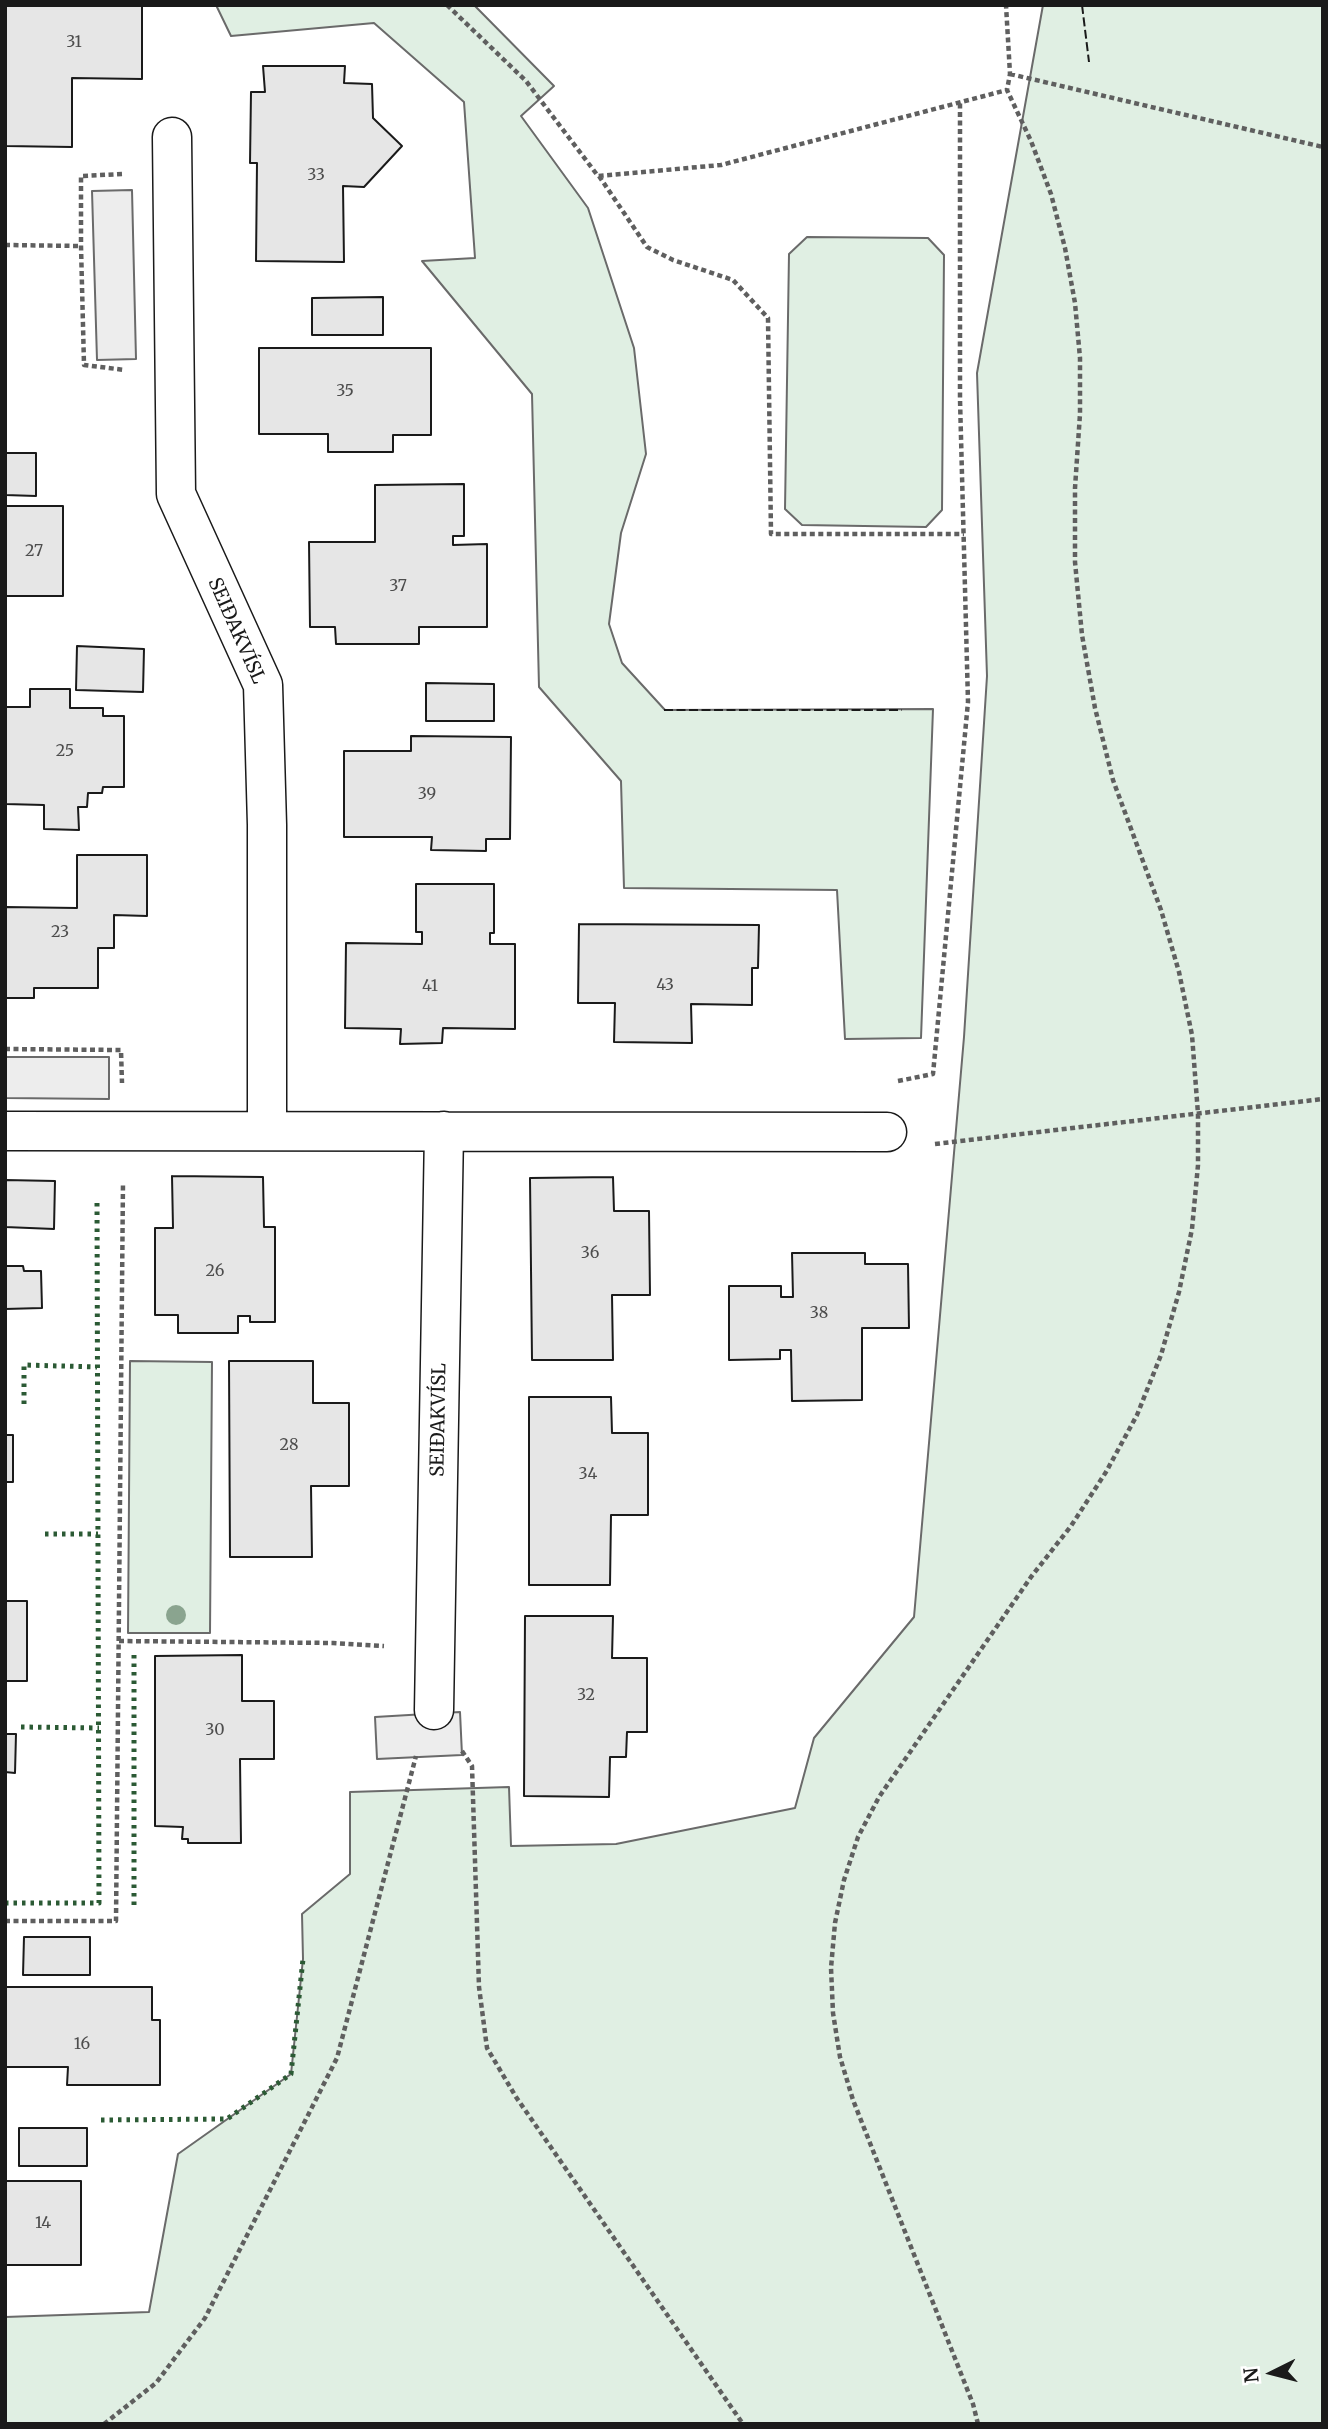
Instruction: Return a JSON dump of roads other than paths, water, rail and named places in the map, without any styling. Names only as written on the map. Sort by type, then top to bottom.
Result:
[{"type":"street","name":"SEIÐAKVÍSL","points":[[172,155],[176,494],[263,685],[267,825],[267,1131]]},
{"type":"street","points":[[5,1131],[887,1132]]},
{"type":"street","name":"SEIÐAKVÍSL","points":[[434,1710],[444,1131]]}]
